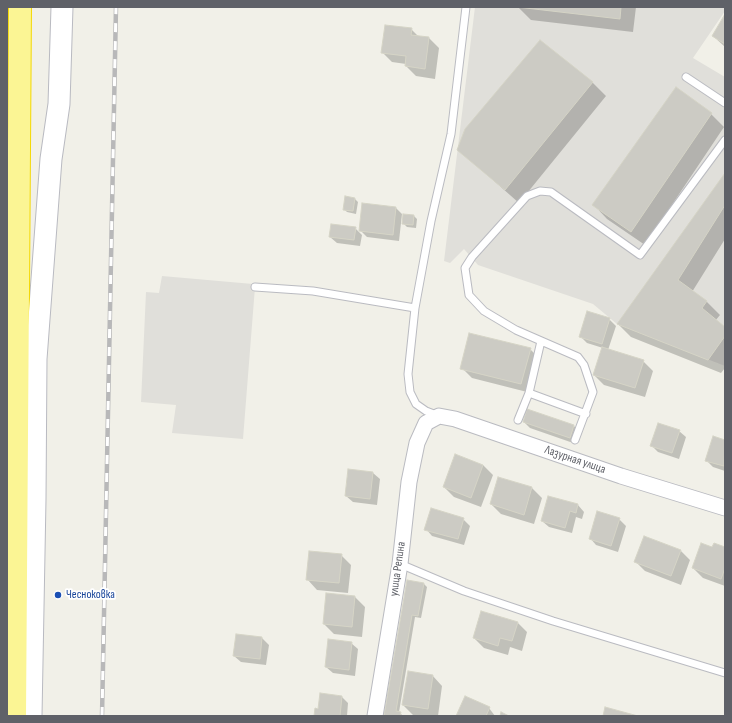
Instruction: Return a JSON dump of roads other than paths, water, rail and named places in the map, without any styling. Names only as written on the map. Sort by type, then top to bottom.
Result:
[{"type":"highway","points":[[15,716],[16,333],[20,7]]},
{"type":"street","points":[[30,716],[35,499],[36,359],[51,159],[59,104],[62,7]]},
{"type":"street","name":"Лазурная улица","points":[[433,419],[456,420],[621,476],[725,508]]},
{"type":"street","name":"улица Репина","points":[[375,716],[400,564],[409,482],[417,443],[433,419]]},
{"type":"lane","points":[[433,419],[426,411],[416,404],[410,392],[408,374],[415,308],[431,221],[451,134],[466,7]]},
{"type":"lane","points":[[686,77],[725,103]]},
{"type":"lane","points":[[575,440],[593,392],[584,365],[578,357],[516,330],[484,311],[469,295],[465,268],[523,200],[527,196],[540,191],[551,192],[640,255],[725,140]]},
{"type":"lane","points":[[255,287],[313,291],[415,308]]},
{"type":"lane","points":[[518,420],[529,393],[541,341]]},
{"type":"lane","points":[[529,393],[586,414]]},
{"type":"lane","points":[[400,564],[464,591],[553,622],[725,673]]},
{"type":"railway","points":[[102,716],[116,7]]},
{"type":"place","name":"Чесноковка","points":[[58,595]]}]
